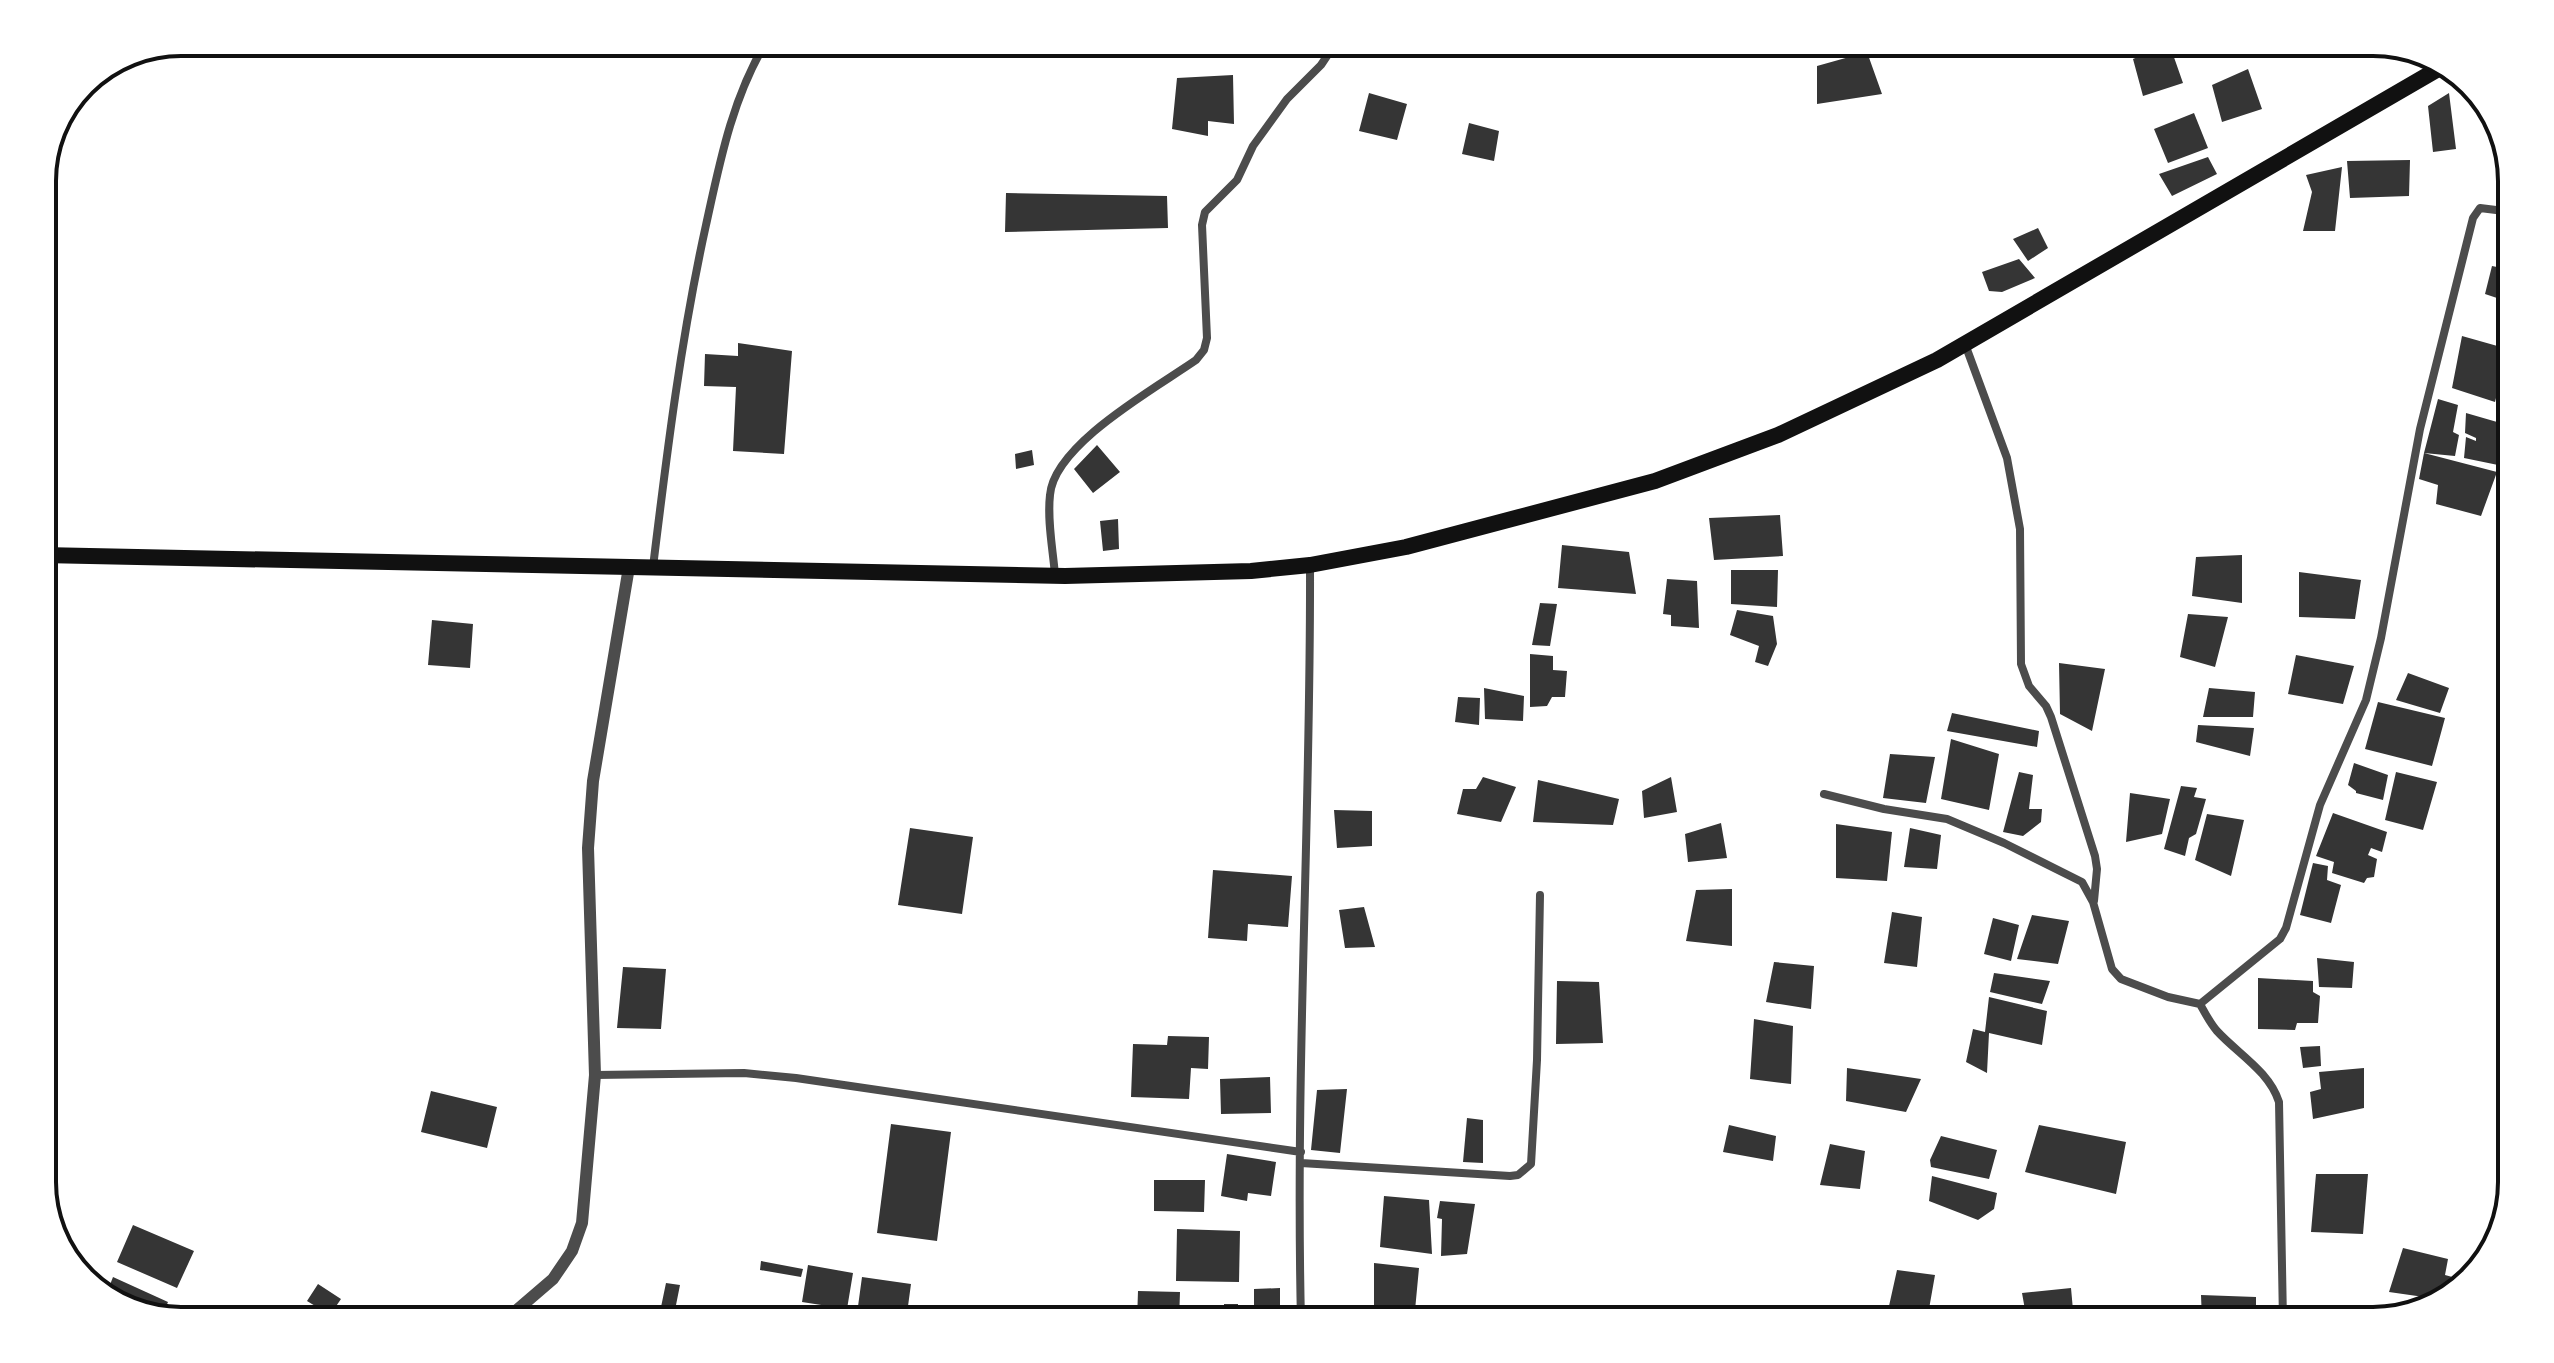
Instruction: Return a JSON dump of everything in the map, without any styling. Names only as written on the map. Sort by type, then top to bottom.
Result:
[{"type":"main road","points":[[56,555],[1055,576],[1251,571],[1310,565],[1406,547],[1655,481],[1778,435],[1937,360],[2433,72]]},
{"type":"street","points":[[653,567],[678,370],[718,167],[742,88],[759,56]]},
{"type":"street","points":[[1055,576],[1050,495],[1059,468],[1110,418],[1196,360],[1204,350],[1207,338],[1202,225],[1205,212],[1237,180],[1253,146],[1287,99],[1327,56]]},
{"type":"street","points":[[2200,1004],[2280,939],[2286,928],[2320,805],[2366,700],[2381,638],[2420,429],[2473,218],[2480,208],[2498,210]]},
{"type":"street","points":[[1965,344],[2007,458],[2020,529],[2021,664],[2029,686],[2051,717],[2095,856],[2093,902]]},
{"type":"street","points":[[1301,1307],[1310,565]]},
{"type":"street","points":[[520,1307],[553,1279],[572,1251],[582,1223],[595,1075],[588,848],[593,781],[629,567]]},
{"type":"street","points":[[1824,794],[1884,809],[1947,819],[2082,882],[2093,902],[2112,969],[2121,979],[2168,997],[2200,1004],[2215,1029],[2257,1068],[2275,1090],[2279,1102],[2283,1307]]},
{"type":"street","points":[[1301,1163],[1510,1176],[1518,1175],[1531,1164],[1537,1060],[1540,895]]},
{"type":"street","points":[[595,1075],[744,1073],[796,1078],[1301,1152]]},
{"type":"building","points":[[1853,56],[1868,56],[1882,94],[1817,104],[1817,66]]},
{"type":"building","points":[[2140,56],[2174,56],[2183,83],[2143,96],[2133,59]]},
{"type":"building","points":[[2248,69],[2262,109],[2222,122],[2212,85]]},
{"type":"building","points":[[1233,75],[1234,124],[1208,121],[1208,136],[1172,129],[1177,78]]},
{"type":"building","points":[[1369,93],[1407,104],[1397,140],[1359,131]]},
{"type":"building","points":[[2449,93],[2456,149],[2433,152],[2428,106]]},
{"type":"building","points":[[2194,113],[2208,148],[2168,163],[2154,129]]},
{"type":"building","points":[[1469,123],[1499,131],[1494,161],[1462,154]]},
{"type":"building","points":[[2208,157],[2217,174],[2172,196],[2159,174]]},
{"type":"building","points":[[2410,160],[2409,196],[2350,198],[2347,161]]},
{"type":"building","points":[[2342,167],[2335,231],[2303,231],[2312,192],[2306,175]]},
{"type":"building","points":[[1006,193],[1167,196],[1168,228],[1005,232]]},
{"type":"building","points":[[2038,228],[2048,248],[2028,261],[2013,239]]},
{"type":"building","points":[[2019,259],[2035,278],[2002,292],[1989,291],[1982,272]]},
{"type":"building","points":[[2492,266],[2498,267],[2498,298],[2485,294]]},
{"type":"building","points":[[2462,336],[2498,346],[2495,402],[2452,388]]},
{"type":"building","points":[[738,343],[792,351],[784,454],[733,451],[736,387],[704,386],[705,354],[738,356]]},
{"type":"building","points":[[2438,399],[2458,405],[2453,432],[2459,435],[2455,456],[2424,453]]},
{"type":"building","points":[[2466,413],[2498,422],[2498,465],[2464,458],[2466,437],[2476,441],[2476,438],[2465,433]]},
{"type":"building","points":[[1097,445],[1120,472],[1093,493],[1074,469]]},
{"type":"building","points":[[1032,450],[1034,465],[1016,469],[1015,454]]},
{"type":"building","points":[[2424,453],[2497,472],[2481,516],[2436,504],[2438,485],[2419,479]]},
{"type":"building","points":[[1780,515],[1783,556],[1714,560],[1709,518]]},
{"type":"building","points":[[1118,519],[1119,549],[1103,551],[1100,521]]},
{"type":"building","points":[[1562,545],[1629,552],[1636,594],[1558,588]]},
{"type":"building","points":[[2242,555],[2242,603],[2192,596],[2196,557]]},
{"type":"building","points":[[1731,570],[1778,570],[1777,607],[1731,604]]},
{"type":"building","points":[[2299,572],[2361,580],[2355,619],[2299,617]]},
{"type":"building","points":[[1667,579],[1697,581],[1699,628],[1671,626],[1671,615],[1663,614]]},
{"type":"building","points":[[1540,603],[1557,604],[1550,646],[1532,645]]},
{"type":"building","points":[[1737,610],[1773,616],[1777,644],[1768,666],[1755,662],[1759,646],[1730,635]]},
{"type":"building","points":[[2188,614],[2228,617],[2215,667],[2180,657]]},
{"type":"building","points":[[432,620],[473,624],[470,668],[428,665]]},
{"type":"building","points":[[1530,654],[1553,656],[1553,670],[1567,671],[1565,697],[1552,697],[1547,706],[1530,707]]},
{"type":"building","points":[[2296,655],[2354,666],[2343,704],[2288,694]]},
{"type":"building","points":[[2059,663],[2105,669],[2092,731],[2060,714]]},
{"type":"building","points":[[2408,673],[2449,688],[2440,713],[2396,700]]},
{"type":"building","points":[[1484,688],[1524,696],[1523,721],[1485,719]]},
{"type":"building","points":[[2209,688],[2255,692],[2253,717],[2203,717]]},
{"type":"building","points":[[1458,697],[1480,698],[1479,725],[1455,722]]},
{"type":"building","points":[[2378,702],[2445,718],[2432,766],[2365,749]]},
{"type":"building","points":[[1952,713],[2039,731],[2037,747],[1947,731]]},
{"type":"building","points":[[2198,725],[2254,728],[2250,756],[2196,742]]},
{"type":"building","points":[[1951,739],[1999,754],[1989,810],[1941,799]]},
{"type":"building","points":[[1890,754],[1935,757],[1926,803],[1883,798]]},
{"type":"building","points":[[2354,763],[2388,775],[2383,800],[2356,793],[2348,785]]},
{"type":"building","points":[[2019,772],[2033,775],[2029,809],[2042,809],[2041,822],[2023,836],[2003,832]]},
{"type":"building","points":[[2396,772],[2437,782],[2423,830],[2385,820]]},
{"type":"building","points":[[1483,777],[1516,787],[1501,822],[1457,814],[1463,789],[1476,789]]},
{"type":"building","points":[[1671,777],[1677,812],[1644,818],[1642,791]]},
{"type":"building","points":[[1538,780],[1619,799],[1613,825],[1533,822]]},
{"type":"building","points":[[2181,786],[2197,788],[2194,797],[2206,799],[2196,834],[2189,838],[2185,856],[2164,849]]},
{"type":"building","points":[[2130,793],[2170,799],[2162,834],[2126,842]]},
{"type":"building","points":[[1334,810],[1372,811],[1372,846],[1337,848]]},
{"type":"building","points":[[2333,813],[2387,832],[2382,852],[2371,848],[2368,855],[2377,859],[2374,877],[2367,878],[2364,883],[2332,873],[2334,862],[2316,856]]},
{"type":"building","points":[[2207,814],[2244,820],[2231,876],[2195,860]]},
{"type":"building","points":[[1721,823],[1727,858],[1688,862],[1685,834]]},
{"type":"building","points":[[1836,824],[1892,832],[1887,881],[1836,878]]},
{"type":"building","points":[[910,828],[973,837],[962,914],[898,905]]},
{"type":"building","points":[[1910,828],[1941,835],[1937,869],[1904,867]]},
{"type":"building","points":[[2313,863],[2328,866],[2327,880],[2341,885],[2331,923],[2300,915]]},
{"type":"building","points":[[1213,870],[1292,876],[1288,927],[1248,924],[1247,941],[1208,938]]},
{"type":"building","points":[[1732,889],[1732,946],[1686,941],[1696,890]]},
{"type":"building","points":[[1364,907],[1375,947],[1345,948],[1339,910]]},
{"type":"building","points":[[1892,912],[1922,917],[1917,967],[1884,963]]},
{"type":"building","points":[[2032,915],[2069,921],[2058,964],[2017,959]]},
{"type":"building","points":[[1993,918],[2019,925],[2011,961],[1984,954]]},
{"type":"building","points":[[2317,958],[2354,962],[2352,988],[2319,987]]},
{"type":"building","points":[[1774,962],[1814,966],[1811,1009],[1766,1002]]},
{"type":"building","points":[[623,967],[666,969],[661,1029],[617,1028]]},
{"type":"building","points":[[1994,973],[2050,981],[2042,1004],[1990,992]]},
{"type":"building","points":[[2258,978],[2313,981],[2313,992],[2320,996],[2318,1023],[2297,1023],[2295,1030],[2258,1029]]},
{"type":"building","points":[[1557,981],[1599,982],[1603,1043],[1556,1044]]},
{"type":"building","points":[[1989,997],[2047,1011],[2042,1045],[1989,1033],[1987,1073],[1966,1062],[1973,1029],[1985,1032]]},
{"type":"building","points":[[1754,1019],[1793,1026],[1791,1084],[1750,1079]]},
{"type":"building","points":[[1168,1036],[1209,1037],[1208,1069],[1191,1068],[1189,1099],[1131,1097],[1133,1044],[1167,1045]]},
{"type":"building","points":[[2320,1046],[2321,1066],[2303,1068],[2300,1047]]},
{"type":"building","points":[[1847,1068],[1921,1079],[1906,1112],[1846,1101]]},
{"type":"building","points":[[2364,1068],[2364,1108],[2313,1119],[2310,1092],[2321,1089],[2319,1072]]},
{"type":"building","points":[[1270,1077],[1271,1113],[1221,1114],[1220,1079]]},
{"type":"building","points":[[1347,1089],[1340,1153],[1311,1150],[1317,1090]]},
{"type":"building","points":[[431,1091],[497,1107],[487,1148],[421,1132]]},
{"type":"building","points":[[1467,1118],[1483,1120],[1483,1163],[1463,1162]]},
{"type":"building","points":[[891,1124],[951,1132],[937,1241],[877,1233]]},
{"type":"building","points":[[1729,1125],[1776,1136],[1773,1161],[1723,1152]]},
{"type":"building","points":[[2039,1125],[2126,1142],[2116,1194],[2025,1172]]},
{"type":"building","points":[[1941,1136],[1997,1150],[1989,1179],[1931,1167],[1930,1160]]},
{"type":"building","points":[[1830,1144],[1865,1151],[1860,1189],[1820,1185]]},
{"type":"building","points":[[1227,1154],[1276,1162],[1271,1196],[1248,1193],[1247,1201],[1221,1196]]},
{"type":"building","points":[[2316,1174],[2368,1174],[2363,1234],[2311,1232]]},
{"type":"building","points":[[1932,1176],[1997,1193],[1994,1209],[1978,1220],[1929,1201]]},
{"type":"building","points":[[1154,1180],[1205,1180],[1204,1212],[1154,1211]]},
{"type":"building","points":[[1384,1196],[1429,1200],[1432,1254],[1380,1247]]},
{"type":"building","points":[[1440,1201],[1475,1204],[1467,1254],[1441,1256],[1442,1219],[1437,1218]]},
{"type":"building","points":[[133,1225],[194,1251],[177,1288],[117,1262]]},
{"type":"building","points":[[1177,1229],[1240,1231],[1239,1282],[1176,1281]]},
{"type":"building","points":[[2403,1248],[2448,1259],[2445,1275],[2453,1277],[2435,1290],[2422,1297],[2389,1292]]},
{"type":"building","points":[[761,1261],[803,1269],[801,1277],[760,1270]]},
{"type":"building","points":[[1374,1263],[1419,1268],[1415,1307],[1374,1307]]},
{"type":"building","points":[[808,1265],[853,1273],[847,1307],[802,1302]]},
{"type":"building","points":[[1897,1270],[1935,1275],[1929,1307],[1889,1306]]},
{"type":"building","points":[[113,1277],[168,1302],[166,1306],[157,1305],[110,1285]]},
{"type":"building","points":[[862,1277],[911,1284],[908,1307],[858,1307]]},
{"type":"building","points":[[666,1283],[680,1285],[676,1307],[661,1307]]},
{"type":"building","points":[[318,1284],[341,1299],[336,1307],[317,1307],[307,1301]]},
{"type":"building","points":[[1280,1288],[1280,1307],[1254,1307],[1254,1289]]},
{"type":"building","points":[[2071,1288],[2073,1307],[2024,1307],[2022,1293]]},
{"type":"building","points":[[1138,1291],[1180,1292],[1179,1307],[1137,1307]]},
{"type":"building","points":[[2201,1295],[2256,1297],[2256,1307],[2201,1307]]},
{"type":"building","points":[[1224,1304],[1238,1304],[1238,1307],[1224,1307]]}]
